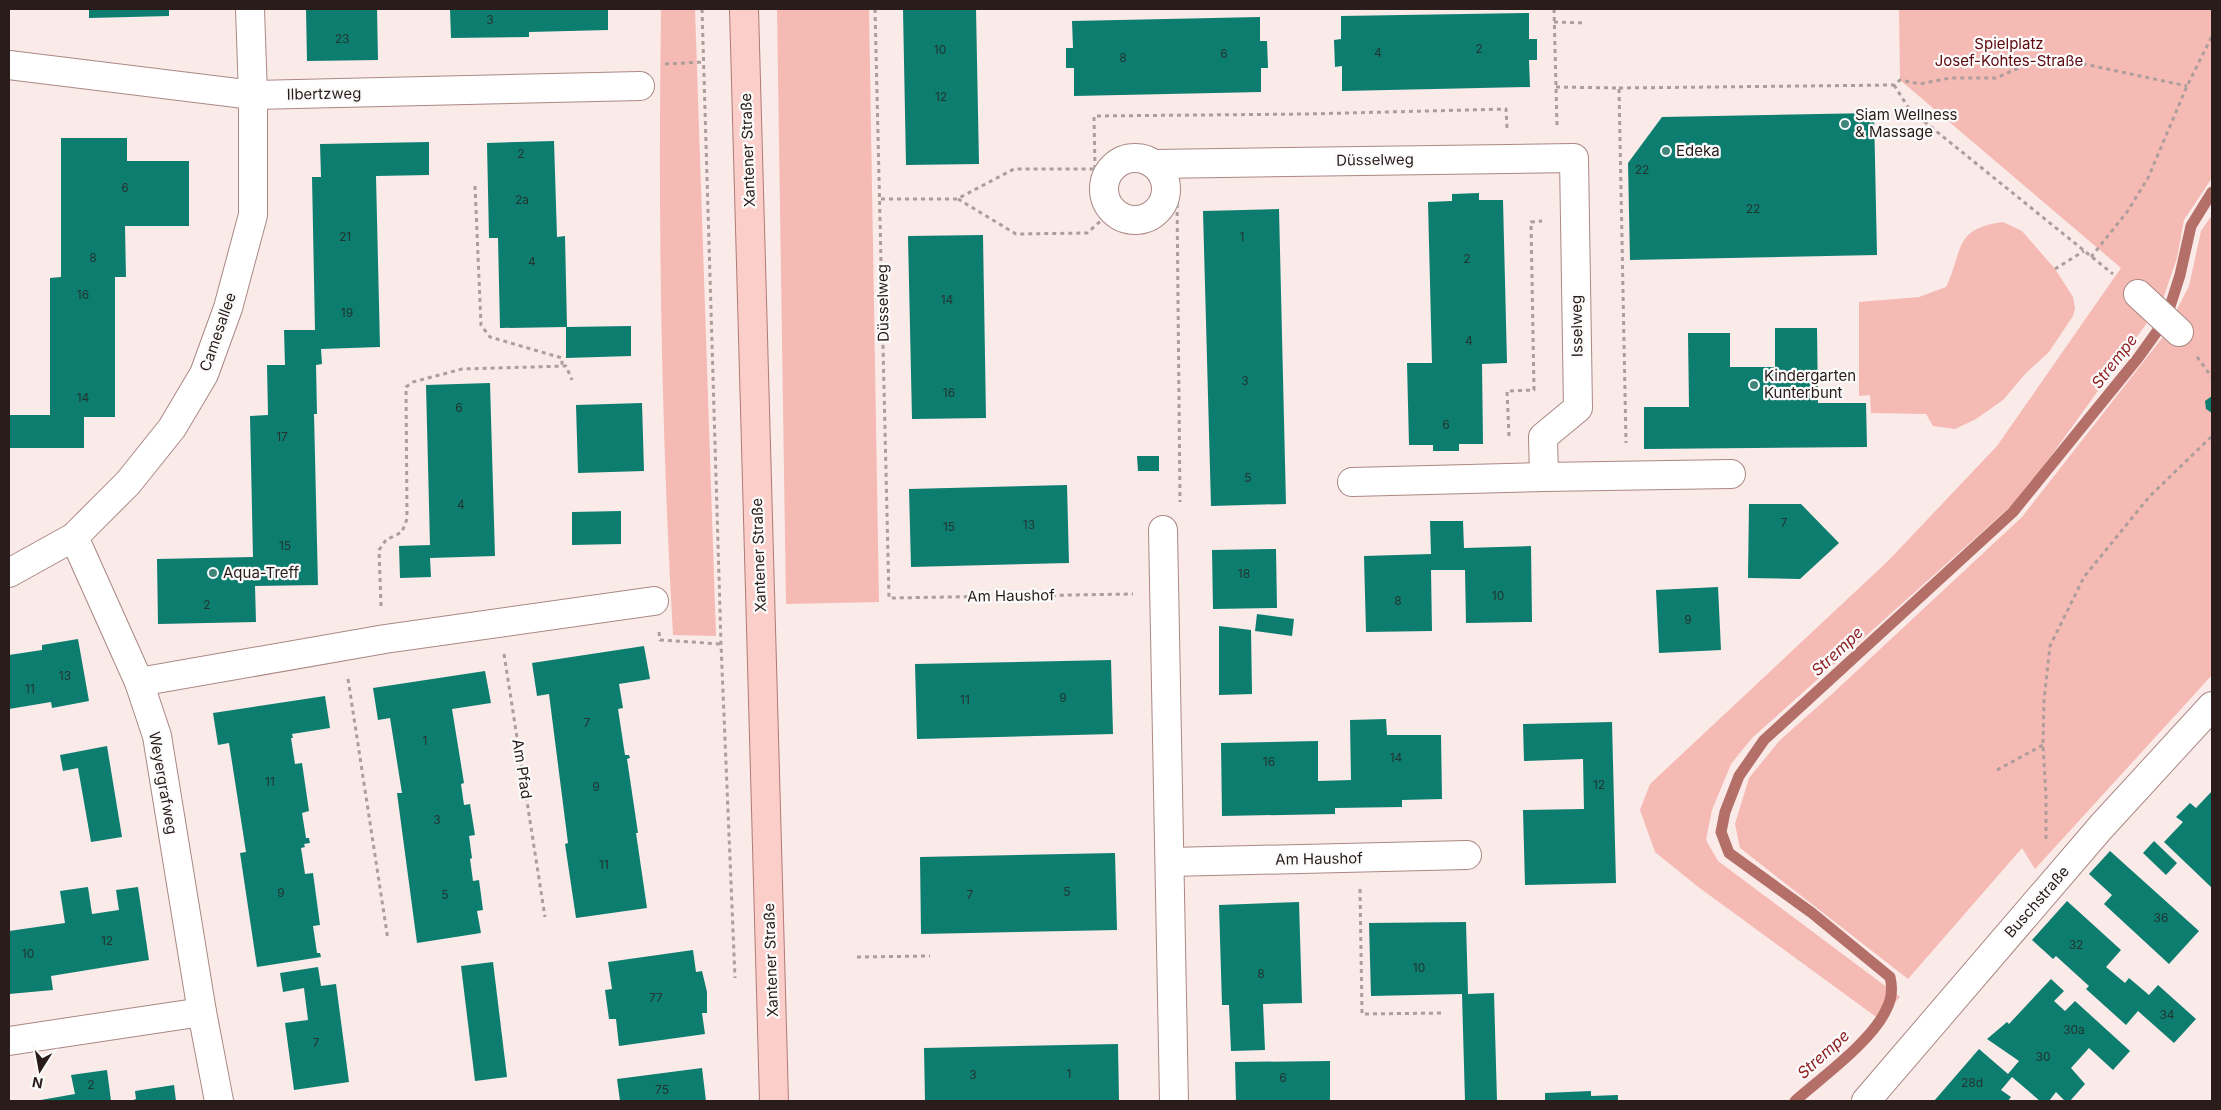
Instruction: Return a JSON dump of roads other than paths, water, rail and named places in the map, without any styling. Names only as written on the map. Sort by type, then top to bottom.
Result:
[{"type":"main road","name":"Xantener Straße","points":[[744,9],[774,1101]]},
{"type":"street","name":"Camesallee","points":[[9,573],[74,537],[128,483],[172,428],[204,374],[228,308],[253,215],[253,96],[250,9]]},
{"type":"street","name":"Ilbertzweg","points":[[9,64],[253,96],[640,86]]},
{"type":"street","name":"Düsselweg","points":[[1166,164],[1166,197],[1154,214],[1136,220],[1125,219],[1112,211],[1104,193],[1106,178],[1103,169],[1120,161],[1136,158],[1166,164],[1566,158]]},
{"type":"street","name":"Isselweg","points":[[1544,477],[1544,437],[1578,408],[1575,221],[1566,158]]},
{"type":"street","points":[[2138,294],[2179,332]]},
{"type":"street","points":[[1352,482],[1731,474]]},
{"type":"street","points":[[1163,530],[1174,1101]]},
{"type":"street","name":"Weyergrafweg","points":[[74,537],[139,682],[157,736],[202,1012],[219,1101]]},
{"type":"street","points":[[139,682],[499,621],[654,601]]},
{"type":"street","name":"Buschstraße","points":[[1866,1101],[2063,871],[2212,706]]},
{"type":"street","name":"Am Haushof","points":[[1170,862],[1467,856]]},
{"type":"street","points":[[9,1041],[202,1012]]},
{"type":"waterway","name":"Strempe","points":[[1795,1101],[1870,1034],[1890,1002],[1891,981],[1890,977],[1812,913],[1729,853],[1721,832],[1725,812],[1739,776],[1764,740],[2013,512],[2138,358],[2166,319],[2180,275],[2191,226],[2212,192]]},
{"type":"place","name":"Siam Wellness & Massage","points":[[1845,124]]},
{"type":"place","name":"Edeka","points":[[1666,151]]},
{"type":"place","name":"Kindergarten Kunterbunt","points":[[1754,385]]},
{"type":"place","name":"Aqua-Treff","points":[[213,573]]},
{"type":"park label","name":"Spielplatz Josef-Kohtes-Straße","points":[[2009,52]]}]
